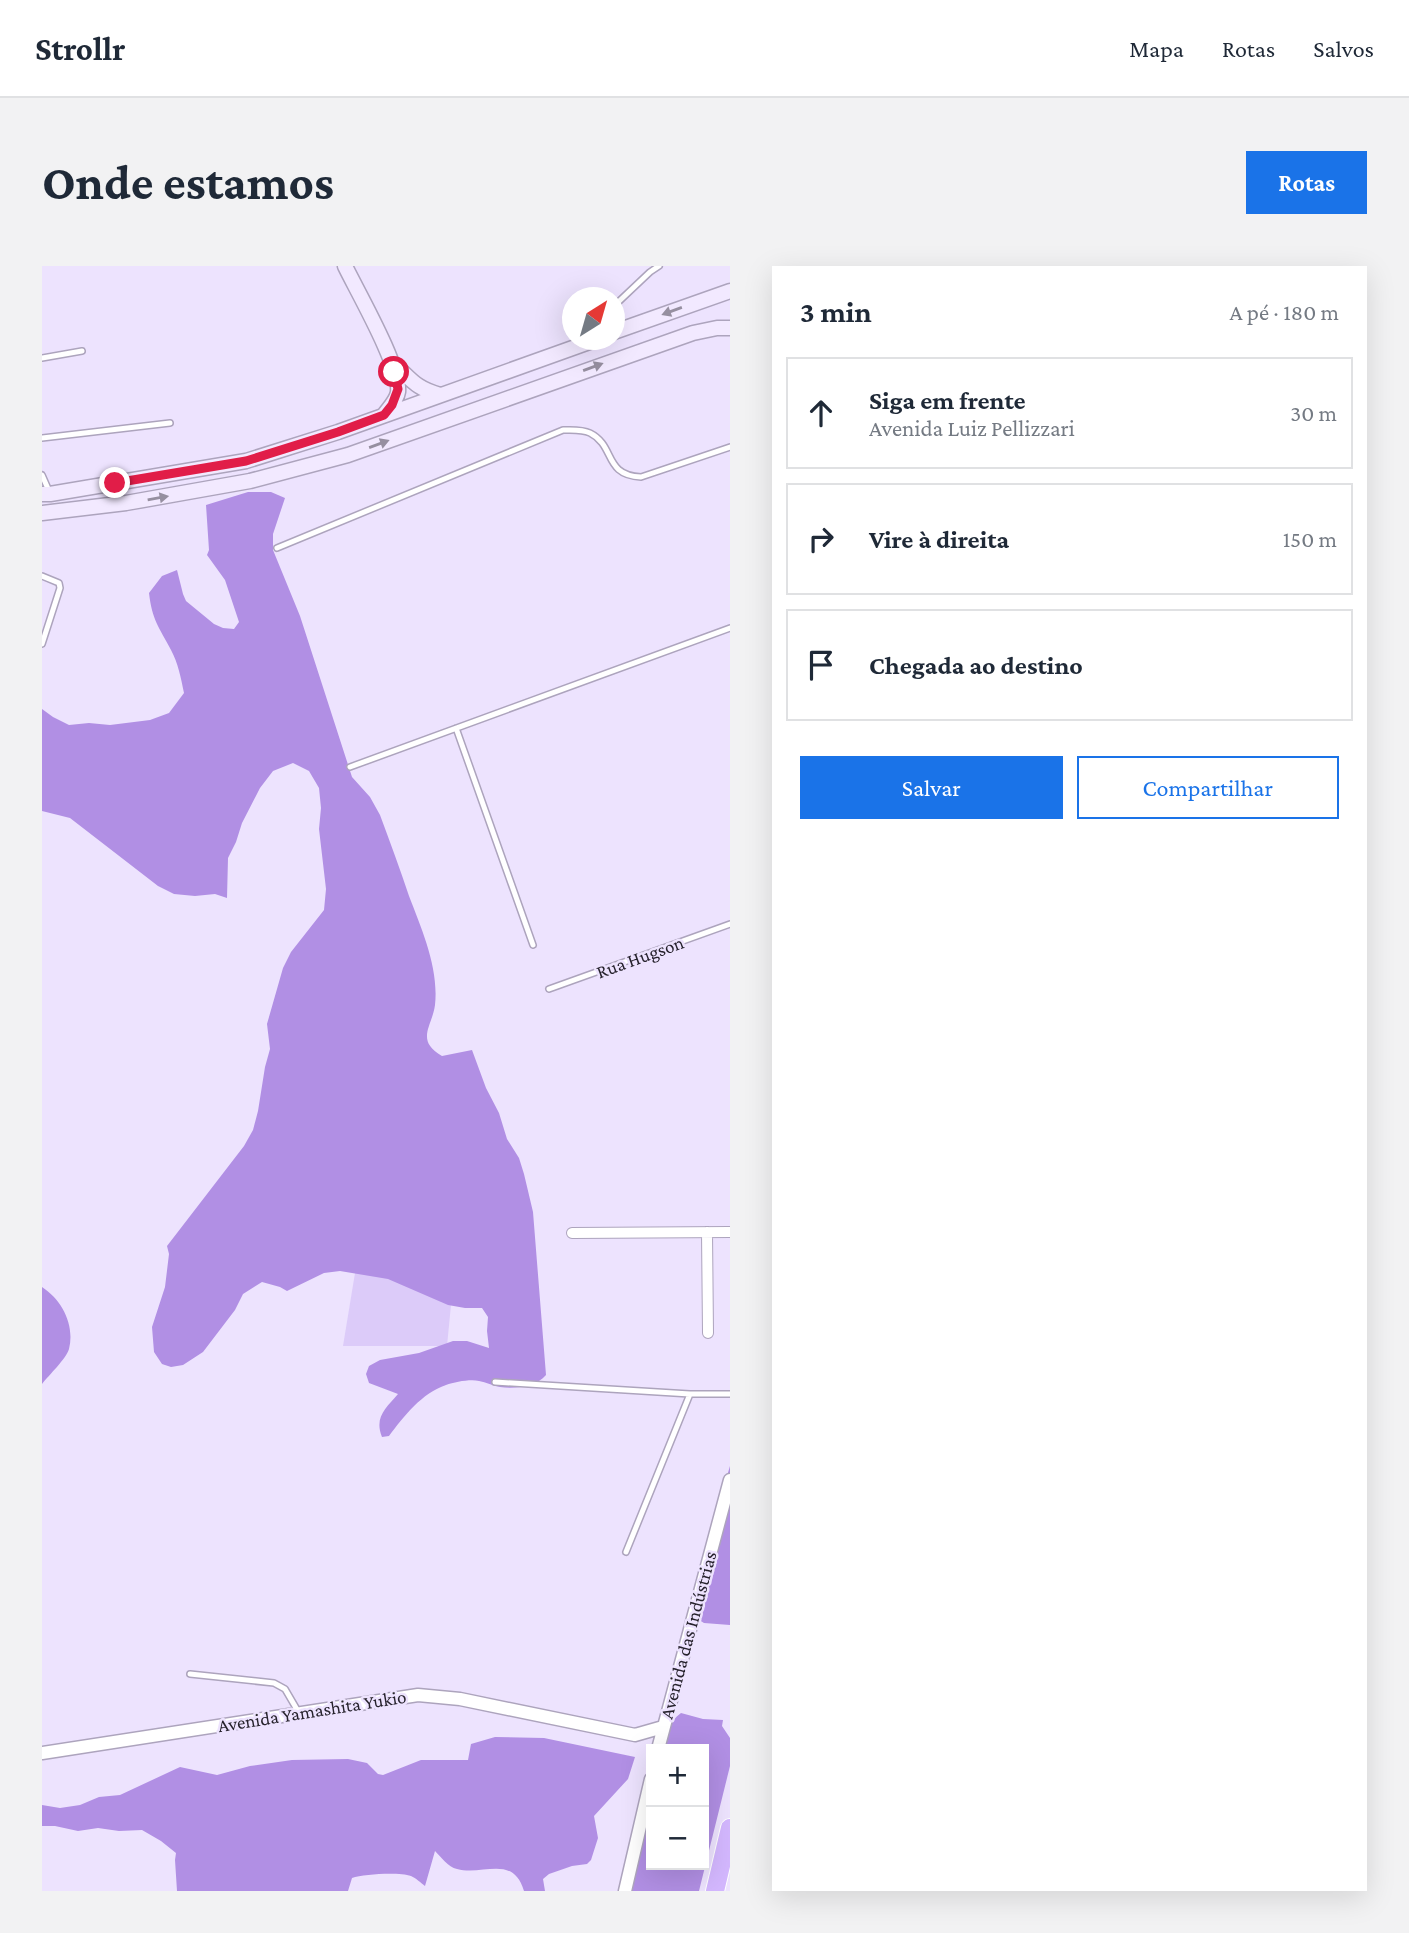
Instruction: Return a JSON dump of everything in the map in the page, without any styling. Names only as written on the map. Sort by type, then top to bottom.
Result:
[{"type":"highway","points":[[715,1891],[730,1828]]},
{"type":"main road","points":[[345,266],[393,363],[398,389],[392,405],[384,415]]},
{"type":"main road","points":[[625,328],[730,290]]},
{"type":"main road","points":[[42,513],[126,503],[250,481],[348,455],[692,332],[730,328]]},
{"type":"main road","points":[[46,494],[246,461],[338,432],[562,350]]},
{"type":"main road","points":[[393,363],[417,386],[441,395]]},
{"type":"main road","points":[[501,373],[510,397]]},
{"type":"main road","points":[[338,432],[348,455]]},
{"type":"street","points":[[707,1232],[708,1332]]},
{"type":"street","points":[[572,1233],[730,1232]]},
{"type":"street","name":"Avenida das Indústrias","points":[[659,1744],[730,1480]]},
{"type":"street","name":"Avenida Yamashita Yukio","points":[[42,1753],[418,1695],[460,1699],[635,1735],[663,1727]]},
{"type":"street","points":[[625,1891],[646,1801]]},
{"type":"lane","points":[[625,296],[659,266]]},
{"type":"lane","points":[[42,358],[82,351]]},
{"type":"lane","points":[[42,439],[170,423]]},
{"type":"lane","points":[[277,548],[563,430],[590,433],[602,442],[617,470],[629,477],[641,477],[730,447]]},
{"type":"lane","points":[[42,475],[46,494]]},
{"type":"lane","points":[[42,576],[55,580],[60,588],[42,644]]},
{"type":"lane","points":[[350,767],[730,628]]},
{"type":"lane","points":[[456,728],[533,945]]},
{"type":"lane","name":"Rua Hugson","points":[[549,989],[730,925]]},
{"type":"lane","points":[[495,1382],[730,1394]]},
{"type":"lane","points":[[626,1552],[690,1394]]},
{"type":"lane","points":[[191,1674],[274,1683],[285,1689],[299,1713]]},
{"type":"shaded area","points":[[248,492],[271,492],[285,498],[273,534],[273,550],[300,616],[352,777],[370,797],[380,815],[428,949],[436,991],[427,1039],[442,1056],[472,1050],[507,1139],[519,1158],[533,1212],[546,1375],[531,1385],[519,1387],[500,1387],[475,1380],[446,1385],[421,1399],[389,1436],[382,1437],[380,1418],[398,1394],[369,1383],[366,1374],[369,1366],[380,1360],[419,1353],[453,1341],[467,1341],[489,1348],[488,1317],[482,1308],[448,1305],[388,1279],[340,1271],[324,1273],[287,1291],[262,1282],[243,1294],[235,1310],[203,1352],[183,1365],[171,1367],[162,1364],[154,1352],[152,1327],[165,1287],[169,1254],[167,1246],[244,1146],[253,1130],[270,1049],[267,1024],[283,968],[291,952],[324,910],[326,889],[319,829],[319,788],[309,771],[293,763],[273,771],[260,788],[228,858],[227,898],[215,894],[174,894],[158,886],[70,818],[42,811],[42,709],[69,725],[110,725],[150,720],[169,713],[184,693],[176,660],[157,623],[150,602],[149,593],[162,576],[177,570],[186,601],[214,624],[234,629],[239,622],[225,580],[207,555],[206,505]]},
{"type":"shaded area","points":[[356,1267],[454,1274],[447,1346],[343,1346]]},
{"type":"shaded area","points":[[42,1287],[61,1306],[68,1322],[70,1340],[64,1357],[42,1384]]},
{"type":"shaded area","points":[[730,1466],[730,1625],[704,1623],[696,1618],[693,1612],[694,1587]]},
{"type":"shaded area","points":[[681,1713],[703,1719],[723,1720],[722,1726],[730,1738],[730,1766],[709,1851],[709,1744],[660,1744],[673,1720]]},
{"type":"shaded area","points":[[495,1737],[544,1738],[635,1757],[628,1779],[594,1816],[598,1838],[591,1860],[587,1864],[549,1874],[543,1879],[545,1891],[524,1891],[513,1873],[505,1870],[454,1868],[435,1851],[425,1886],[411,1876],[390,1874],[352,1878],[348,1891],[177,1891],[176,1853],[142,1830],[98,1828],[78,1831],[42,1826],[42,1805],[60,1808],[80,1805],[99,1797],[120,1795],[180,1767],[217,1775],[250,1766],[292,1760],[348,1759],[367,1763],[378,1774],[383,1775],[421,1760],[468,1760],[471,1744]]},
{"type":"shaded area","points":[[646,1794],[646,1870],[704,1870],[699,1891],[622,1891]]},
{"type":"route","points":[[115,483],[246,461],[384,415],[397,396],[394,372]]}]
